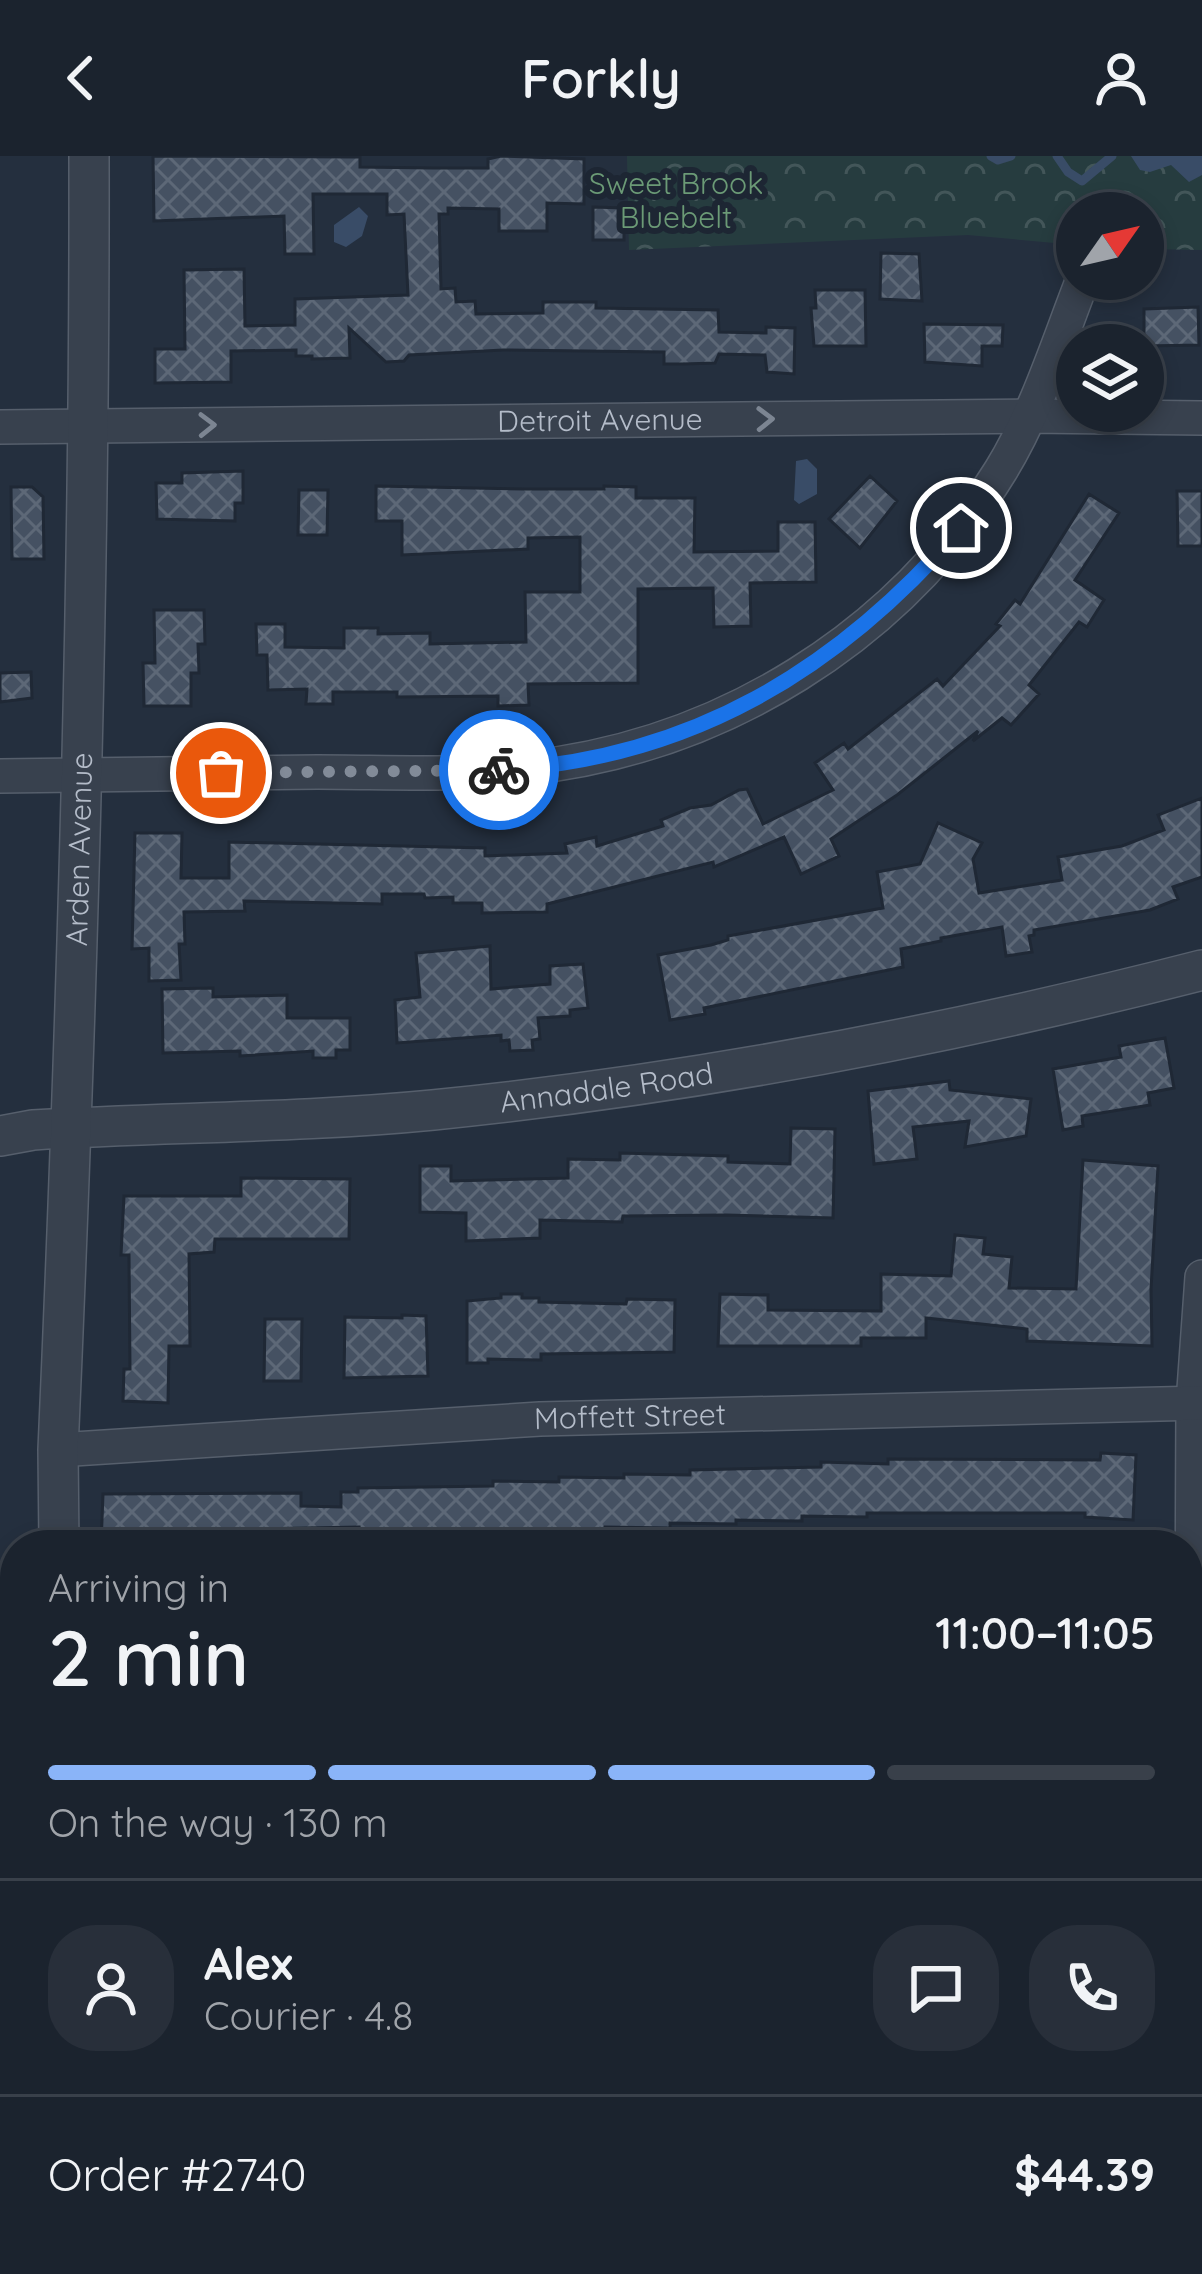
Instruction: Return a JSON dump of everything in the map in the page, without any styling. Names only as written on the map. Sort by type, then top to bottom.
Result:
[{"type":"street","name":"Arden Avenue","points":[[59,1530],[83,775],[90,426],[89,156]]},
{"type":"street","points":[[0,776],[526,769],[642,746],[704,724],[769,693],[826,658],[890,605],[961,528],[1000,472],[1030,416],[1075,300]]},
{"type":"street","name":"Detroit Avenue","points":[[0,427],[1202,418]]},
{"type":"street","name":"Annadale Road","points":[[0,1136],[73,1127],[265,1123],[612,1089],[928,1036],[1202,970]]},
{"type":"street","points":[[1198,1530],[1202,1277]]},
{"type":"street","name":"Moffett Street","points":[[58,1450],[540,1419],[1199,1410]]},
{"type":"green space","name":"Sweet Brook Bluebelt","points":[[627,156],[1202,156],[1202,250],[1164,249],[1164,192],[1056,192],[1056,243],[968,235],[629,250]]},
{"type":"water","points":[[1131,156],[1202,156],[1202,175],[1189,182],[1171,165],[1140,170]]},
{"type":"water","points":[[359,207],[368,216],[362,236],[346,247],[334,242],[334,225]]},
{"type":"water","points":[[807,459],[817,469],[817,494],[799,504],[794,500],[796,461]]},
{"type":"building","points":[[153,156],[360,157],[360,167],[433,168],[488,168],[488,159],[501,156],[584,159],[584,204],[547,203],[547,231],[499,231],[499,209],[448,208],[448,214],[439,214],[441,289],[455,288],[456,302],[475,301],[476,314],[543,313],[543,302],[596,302],[596,308],[718,310],[719,332],[795,328],[794,374],[767,372],[765,355],[719,354],[715,363],[664,364],[664,352],[503,350],[409,355],[404,361],[386,362],[349,328],[350,358],[312,359],[296,356],[296,350],[231,351],[231,382],[155,383],[155,349],[185,349],[184,270],[244,269],[245,326],[295,325],[295,299],[408,295],[404,214],[387,215],[387,194],[313,194],[314,254],[285,254],[284,216],[154,221]]},
{"type":"building","points":[[593,207],[624,208],[624,240],[593,240]]},
{"type":"building","points":[[881,253],[919,254],[922,301],[880,299]]},
{"type":"building","points":[[815,290],[865,290],[866,346],[814,346],[811,308],[816,308]]},
{"type":"building","points":[[1198,307],[1199,345],[1164,346],[1164,324],[1144,324],[1144,309]]},
{"type":"building","points":[[924,324],[1003,325],[1002,346],[982,346],[982,366],[925,362]]},
{"type":"building","points":[[243,471],[243,503],[235,503],[235,521],[157,519],[156,483],[182,483],[182,473]]},
{"type":"building","points":[[870,476],[897,501],[860,548],[829,519]]},
{"type":"building","points":[[376,486],[636,487],[636,498],[695,498],[694,552],[778,551],[778,522],[815,522],[816,582],[750,583],[751,626],[714,627],[713,588],[638,589],[638,683],[528,684],[529,705],[498,706],[498,696],[397,697],[397,692],[333,692],[333,704],[306,704],[307,689],[268,690],[267,655],[257,655],[256,624],[285,624],[285,647],[344,648],[344,628],[378,628],[378,634],[430,633],[430,644],[526,642],[525,592],[580,592],[580,537],[528,538],[528,549],[402,555],[402,521],[376,521]]},
{"type":"building","points":[[11,487],[32,487],[43,497],[44,559],[12,559]]},
{"type":"building","points":[[299,490],[328,490],[327,535],[298,535]]},
{"type":"building","points":[[1177,491],[1202,491],[1202,546],[1178,546]]},
{"type":"building","points":[[1089,494],[1119,513],[1075,580],[1104,600],[1087,627],[1079,622],[1029,685],[1039,694],[1011,725],[1002,718],[973,741],[978,731],[897,795],[831,839],[839,856],[801,874],[784,837],[714,867],[713,862],[547,904],[547,912],[482,913],[482,903],[453,903],[453,897],[382,894],[382,904],[244,901],[245,911],[184,912],[181,980],[149,981],[149,948],[132,949],[135,833],[182,833],[181,878],[229,878],[229,842],[485,848],[485,856],[567,853],[565,844],[596,837],[597,846],[663,826],[661,820],[747,789],[763,824],[833,790],[815,763],[844,743],[848,749],[937,679],[943,686],[1000,626],[996,624],[1015,600],[1020,604]]},
{"type":"building","points":[[154,610],[204,610],[205,644],[198,644],[199,673],[191,673],[191,706],[144,706],[143,663],[155,663]]},
{"type":"building","points":[[31,672],[32,698],[0,702],[0,673]]},
{"type":"building","points":[[1202,798],[1202,877],[1173,887],[1178,899],[1150,910],[1034,930],[1029,936],[1032,952],[1006,956],[1002,927],[941,938],[901,949],[903,967],[704,1008],[705,1014],[670,1020],[658,955],[711,945],[728,936],[883,908],[877,872],[920,864],[938,823],[982,843],[973,859],[979,893],[1062,880],[1058,857],[1122,846],[1164,830],[1158,815]]},
{"type":"building","points":[[490,946],[491,989],[550,984],[550,966],[583,964],[588,1008],[570,1010],[570,1016],[538,1018],[540,1039],[532,1040],[533,1050],[510,1051],[509,1040],[501,1041],[501,1035],[397,1043],[395,1000],[420,997],[416,953]]},
{"type":"building","points":[[213,988],[213,997],[287,995],[287,1018],[350,1018],[350,1050],[336,1050],[336,1058],[313,1058],[313,1051],[240,1056],[240,1051],[163,1053],[162,989]]},
{"type":"building","points":[[1165,1038],[1174,1088],[1148,1093],[1150,1105],[1082,1116],[1083,1126],[1063,1130],[1053,1069],[1121,1057],[1119,1046]]},
{"type":"building","points":[[949,1081],[950,1090],[1031,1099],[1026,1136],[965,1147],[969,1121],[913,1127],[917,1159],[874,1164],[868,1091]]},
{"type":"building","points":[[791,1128],[835,1129],[833,1218],[726,1215],[623,1216],[622,1222],[540,1220],[540,1238],[466,1241],[466,1213],[420,1212],[420,1166],[451,1166],[451,1181],[568,1178],[568,1159],[620,1160],[620,1153],[728,1156],[728,1162],[790,1164]]},
{"type":"building","points":[[1083,1160],[1158,1166],[1152,1346],[1027,1341],[1027,1329],[926,1318],[926,1338],[861,1338],[861,1346],[718,1346],[720,1294],[768,1295],[768,1310],[881,1311],[881,1274],[951,1276],[955,1235],[985,1238],[983,1254],[1012,1257],[1009,1288],[1076,1289]]},
{"type":"building","points":[[241,1178],[350,1179],[349,1239],[215,1239],[214,1252],[189,1254],[190,1346],[169,1346],[168,1403],[123,1401],[124,1369],[130,1369],[129,1255],[121,1255],[124,1196],[241,1196]]},
{"type":"building","points":[[501,1294],[522,1294],[522,1298],[539,1298],[539,1302],[675,1300],[674,1352],[541,1354],[541,1360],[467,1363],[467,1301],[501,1298]]},
{"type":"building","points":[[426,1316],[428,1376],[344,1378],[345,1317]]},
{"type":"building","points":[[265,1319],[302,1319],[301,1381],[264,1381]]},
{"type":"building","points":[[1101,1453],[1136,1455],[1133,1520],[1085,1517],[1085,1513],[867,1513],[867,1517],[802,1516],[802,1521],[670,1523],[670,1528],[605,1530],[102,1530],[103,1494],[301,1493],[301,1506],[341,1507],[341,1492],[358,1492],[358,1488],[493,1486],[493,1481],[559,1482],[559,1477],[821,1467],[821,1462],[888,1464],[888,1459],[1100,1460]]},
{"type":"waterway","points":[[991,156],[998,160],[1011,156]]},
{"type":"waterway","points":[[1057,156],[1082,181],[1112,156]]},
{"type":"way so far","points":[[221,773],[499,770]]},
{"type":"route","points":[[499,770],[642,746],[769,693],[826,658],[875,619],[961,528]]}]
